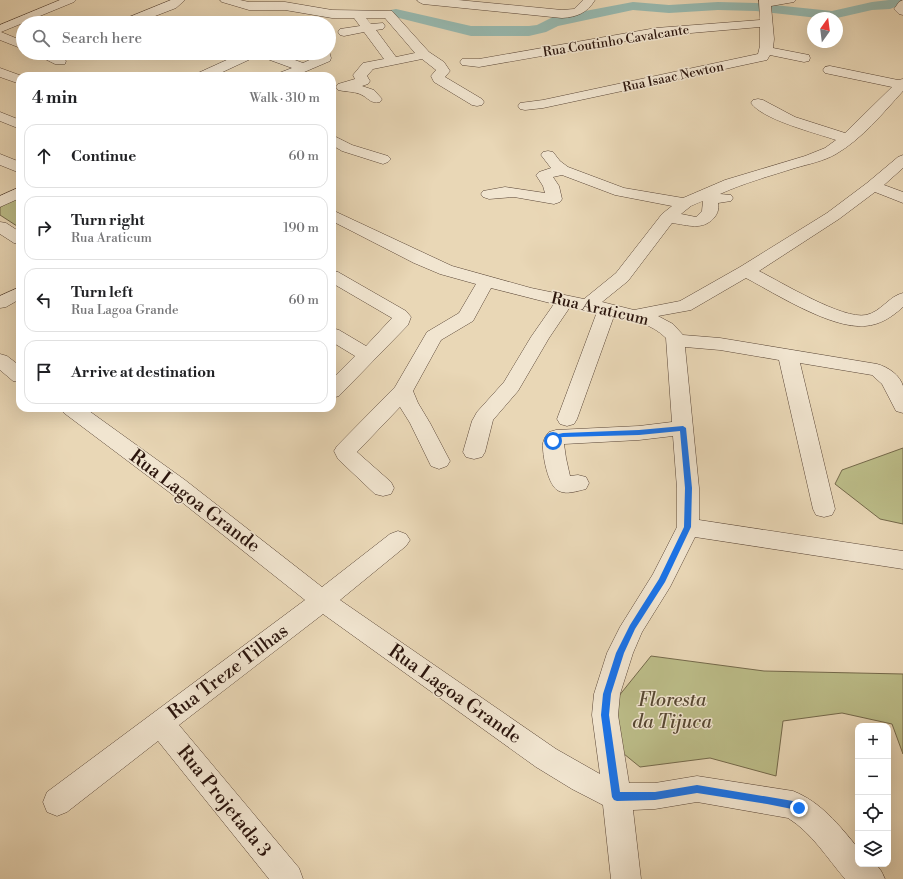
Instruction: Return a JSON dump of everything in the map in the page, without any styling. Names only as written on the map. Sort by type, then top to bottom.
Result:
[{"type":"street","points":[[31,16],[70,0]]},
{"type":"street","points":[[144,16],[172,5],[179,0]]},
{"type":"street","points":[[226,0],[249,6],[284,6],[332,14],[357,14],[391,9],[398,24],[424,55],[439,65],[443,70],[438,76],[439,79],[477,102]]},
{"type":"street","points":[[423,0],[478,3],[567,14],[582,9],[590,0]]},
{"type":"street","name":"Rua Coutinho Cavalcante","points":[[467,62],[479,63],[656,32],[765,8],[790,0]]},
{"type":"street","points":[[903,4],[900,9],[903,11]]},
{"type":"street","points":[[765,8],[767,51],[804,58]]},
{"type":"street","points":[[357,14],[392,60]]},
{"type":"street","points":[[0,29],[16,22]]},
{"type":"street","points":[[344,32],[398,24]]},
{"type":"street","points":[[0,36],[16,43]]},
{"type":"street","points":[[0,49],[16,45]]},
{"type":"street","name":"Rua Isaac Newton","points":[[525,106],[542,104],[741,63],[762,57],[767,51]]},
{"type":"street","points":[[343,88],[362,82],[363,80],[360,75],[366,70],[367,67],[371,65],[424,55]]},
{"type":"street","points":[[212,72],[237,60]]},
{"type":"street","points":[[284,60],[303,67]]},
{"type":"street","points":[[292,72],[316,60]]},
{"type":"street","points":[[830,70],[902,84]]},
{"type":"street","points":[[0,73],[16,79]]},
{"type":"street","points":[[567,419],[597,307],[668,217],[685,202],[731,183],[820,156],[830,151],[847,139],[871,118],[902,84]]},
{"type":"street","points":[[343,88],[373,95],[375,99]]},
{"type":"street","points":[[758,103],[771,111],[794,121],[847,139]]},
{"type":"street","points":[[0,116],[16,122]]},
{"type":"street","points":[[336,141],[347,148],[383,158]]},
{"type":"street","points":[[548,155],[555,164],[563,170],[621,192],[685,202]]},
{"type":"street","points":[[0,159],[16,166]]},
{"type":"street","points":[[632,315],[685,306],[746,271],[833,216],[873,186],[903,160]]},
{"type":"street","points":[[489,194],[498,192],[524,194],[554,199],[551,186],[544,175],[563,170]]},
{"type":"street","points":[[873,186],[903,198]]},
{"type":"street","points":[[0,202],[16,194]]},
{"type":"street","points":[[668,217],[699,222],[710,212],[710,202],[714,199],[725,198]]},
{"type":"street","name":"Rua Araticum","points":[[336,217],[426,261],[486,282],[654,321],[666,328],[675,339]]},
{"type":"street","points":[[0,227],[16,237]]},
{"type":"street","points":[[746,271],[833,315],[855,320],[865,321],[879,317],[903,298]]},
{"type":"street","points":[[336,278],[400,314],[402,317],[401,321],[336,387]]},
{"type":"street","points":[[383,488],[346,454],[345,451],[403,391],[434,336],[466,317],[486,282]]},
{"type":"street","points":[[0,303],[16,294]]},
{"type":"street","points":[[474,452],[484,416],[511,386],[540,337],[565,301]]},
{"type":"street","points":[[626,879],[617,797],[605,715],[607,694],[620,653],[632,627],[662,580],[688,527],[688,488],[675,339],[686,317],[685,306]]},
{"type":"street","points":[[336,336],[367,355]]},
{"type":"street","points":[[675,339],[720,344],[882,372],[888,378],[903,406]]},
{"type":"street","points":[[788,355],[824,509]]},
{"type":"street","points":[[0,360],[16,373]]},
{"type":"street","points":[[403,391],[408,404],[420,423],[439,461]]},
{"type":"street","name":"Rua Lagoa Grande","points":[[76,412],[178,486],[322,600],[546,758],[592,785],[617,797],[655,796],[697,789],[793,805],[809,815],[836,844],[855,868],[870,879]]},
{"type":"street","points":[[578,483],[565,485],[561,482],[553,441],[556,436],[639,433],[683,428]]},
{"type":"street","points":[[688,527],[903,560]]},
{"type":"street","name":"Rua Treze Tilhas","points":[[57,802],[161,724],[398,540]]},
{"type":"street","name":"Rua Projetada 3","points":[[161,724],[288,879]]},
{"type":"green space","points":[[16,198],[16,225],[0,215],[0,207]]},
{"type":"green space","points":[[903,448],[903,524],[880,519],[835,484],[842,470]]},
{"type":"green space","name":"Floresta da Tijuca","points":[[651,656],[764,671],[903,674],[903,754],[891,723],[842,713],[783,721],[776,776],[710,758],[640,767],[613,745],[618,697]]},
{"type":"waterway","points":[[396,13],[471,31],[529,31],[541,29],[553,22],[633,6],[669,9],[718,6],[756,7],[832,15],[872,6],[890,5],[900,0]]},
{"type":"route","points":[[553,441],[556,436],[563,435],[639,433],[683,428],[688,488],[688,527],[676,555],[632,627],[620,653],[607,694],[605,715],[617,797],[655,796],[697,789],[767,800],[793,805],[799,808]]}]
